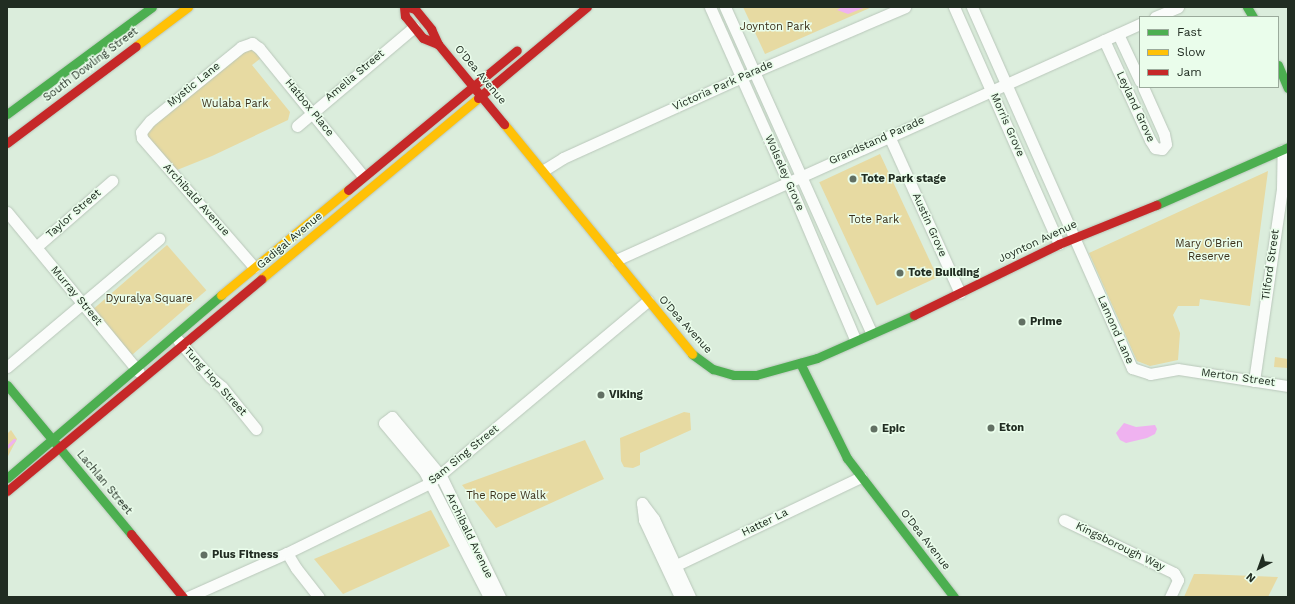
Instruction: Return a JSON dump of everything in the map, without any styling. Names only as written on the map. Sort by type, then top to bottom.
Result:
[{"type":"street","name":"South Dowling Street","points":[[7,114],[152,7]]},
{"type":"street","name":"South Dowling Street","points":[[7,143],[188,7]]},
{"type":"street","name":"O'Dea Avenue","points":[[404,7],[405,16],[423,38],[438,44]]},
{"type":"street","name":"O'Dea Avenue","points":[[408,7],[415,9],[431,29],[438,44],[544,170],[692,354],[713,369],[744,376],[800,363],[847,458],[954,597]]},
{"type":"street","name":"Gadigal Avenue","points":[[7,491],[144,379],[586,7]]},
{"type":"street","name":"Wolseley Grove","points":[[710,7],[788,181],[855,339]]},
{"type":"street","name":"Wolseley Grove","points":[[725,7],[802,175],[871,332]]},
{"type":"street","name":"Victoria Park Parade","points":[[544,170],[563,158],[741,77],[905,7]]},
{"type":"street","name":"Morris Grove","points":[[954,7],[1060,244]]},
{"type":"street","name":"Morris Grove","points":[[972,7],[1074,237]]},
{"type":"street","points":[[1158,16],[1178,7]]},
{"type":"street","points":[[1247,7],[1252,16]]},
{"type":"street","name":"Grandstand Parade","points":[[616,260],[788,181],[1139,24]]},
{"type":"street","name":"Amelia Street","points":[[297,126],[414,28]]},
{"type":"street","name":"Leyland Grove","points":[[1118,34],[1139,79]]},
{"type":"street","name":"Leyland Grove","points":[[1104,40],[1150,140],[1155,148],[1162,150],[1166,144],[1164,134],[1143,88]]},
{"type":"street","name":"Gadigal Avenue","points":[[51,438],[173,334],[526,42]]},
{"type":"street","name":"Hatbox Place","points":[[252,43],[259,48],[363,176]]},
{"type":"street","name":"Mystic Lane","points":[[141,132],[150,121],[241,47],[252,43]]},
{"type":"street","points":[[1279,67],[1288,88]]},
{"type":"street","name":"Archibald Avenue","points":[[141,132],[142,138],[194,199],[207,210],[254,267]]},
{"type":"street","name":"Austin Grove","points":[[889,136],[960,293]]},
{"type":"street","name":"Joynton Avenue","points":[[800,363],[960,293],[1074,237],[1210,183],[1285,148]]},
{"type":"street","name":"Tilford Street","points":[[1254,381],[1282,189],[1285,148]]},
{"type":"street","name":"Taylor Street","points":[[36,247],[112,181]]},
{"type":"street","name":"Murray Street","points":[[7,212],[144,379]]},
{"type":"street","name":"Lamond Lane","points":[[1074,237],[1132,368],[1150,374],[1171,368],[1189,371]]},
{"type":"street","points":[[7,368],[159,239]]},
{"type":"street","name":"Sam Sing Street","points":[[188,597],[287,553],[430,483],[441,476],[648,301]]},
{"type":"street","name":"Tung Hop Street","points":[[173,334],[210,377],[222,387],[256,429]]},
{"type":"street","name":"Merton Street","points":[[1189,371],[1288,386]]},
{"type":"street","name":"Lachlan Street","points":[[7,385],[183,597]]},
{"type":"street","name":"Archibald Avenue","points":[[489,589],[441,476],[392,417],[384,423],[424,471],[489,589],[500,597]]},
{"type":"street","points":[[7,478],[51,438]]},
{"type":"street","name":"Hatter La","points":[[673,567],[861,477]]},
{"type":"street","points":[[680,597],[673,567],[654,519],[642,503],[644,520],[673,567],[690,597]]},
{"type":"street","name":"Kingsborough Way","points":[[1064,520],[1174,573],[1178,580],[1170,597]]},
{"type":"street","points":[[287,553],[296,568],[319,597]]},
{"type":"green space","name":"Joynton Park","points":[[743,7],[872,7],[765,54]]},
{"type":"green space","name":"Wulaba Park","points":[[251,48],[261,58],[252,65],[290,112],[288,120],[212,156],[177,170],[172,169],[145,137],[152,123],[240,52]]},
{"type":"green space","name":"Tote Park","points":[[880,154],[937,277],[877,306],[819,182]]},
{"type":"green space","name":"Mary O'Brien Reserve","points":[[1268,171],[1250,306],[1200,299],[1199,306],[1178,306],[1173,315],[1180,333],[1178,360],[1150,366],[1137,361],[1089,253]]},
{"type":"green space","name":"Dyuralya Square","points":[[167,245],[206,290],[132,355],[92,310]]},
{"type":"green space","points":[[1275,357],[1288,359],[1288,368],[1274,367]]},
{"type":"green space","points":[[684,412],[690,413],[691,430],[640,453],[640,465],[633,468],[624,467],[621,461],[620,438]]},
{"type":"green space","points":[[11,430],[17,439],[7,458],[7,434]]},
{"type":"green space","name":"The Rope Walk","points":[[585,440],[604,479],[496,528],[462,485]]},
{"type":"green space","points":[[431,510],[450,546],[343,594],[314,559]]},
{"type":"green space","points":[[1194,574],[1278,577],[1268,597],[1184,597]]},
{"type":"shaded area","points":[[842,7],[866,7],[848,14],[837,10]]},
{"type":"shaded area","points":[[1124,423],[1136,427],[1155,425],[1157,429],[1155,434],[1147,438],[1126,443],[1120,440],[1116,433]]},
{"type":"waterway","points":[[7,447],[14,440]]},
{"type":"traffic: fast","points":[[7,114],[152,7]]},
{"type":"traffic: fast","points":[[1247,7],[1252,16]]},
{"type":"traffic: fast","points":[[1279,67],[1288,88]]},
{"type":"traffic: fast","points":[[1156,205],[1288,147]]},
{"type":"traffic: fast","points":[[7,478],[221,295]]},
{"type":"traffic: fast","points":[[692,354],[713,369],[734,375],[756,375],[817,358],[914,315]]},
{"type":"traffic: fast","points":[[800,363],[847,458],[954,597]]},
{"type":"traffic: fast","points":[[7,385],[131,534]]},
{"type":"traffic: slow","points":[[136,46],[188,7]]},
{"type":"traffic: slow","points":[[261,279],[478,98]]},
{"type":"traffic: slow","points":[[504,124],[692,354]]},
{"type":"traffic: slow","points":[[221,295],[348,190]]},
{"type":"traffic: jam","points":[[404,7],[405,16],[423,38],[438,44]]},
{"type":"traffic: jam","points":[[408,7],[415,9],[431,29],[438,44],[504,124]]},
{"type":"traffic: jam","points":[[478,98],[587,7]]},
{"type":"traffic: jam","points":[[7,143],[136,46]]},
{"type":"traffic: jam","points":[[348,190],[517,50]]},
{"type":"traffic: jam","points":[[914,315],[1059,244],[1156,205]]},
{"type":"traffic: jam","points":[[7,491],[261,279]]},
{"type":"traffic: jam","points":[[131,534],[183,597]]},
{"type":"place","name":"Tote Park stage","points":[[853,179]]},
{"type":"place","name":"Tote Building","points":[[900,273]]},
{"type":"place","name":"Prime","points":[[1022,322]]},
{"type":"place","name":"Viking","points":[[601,395]]},
{"type":"place","name":"Eton","points":[[991,428]]},
{"type":"place","name":"Epic","points":[[874,429]]},
{"type":"place","name":"Plus Fitness","points":[[204,555]]}]
